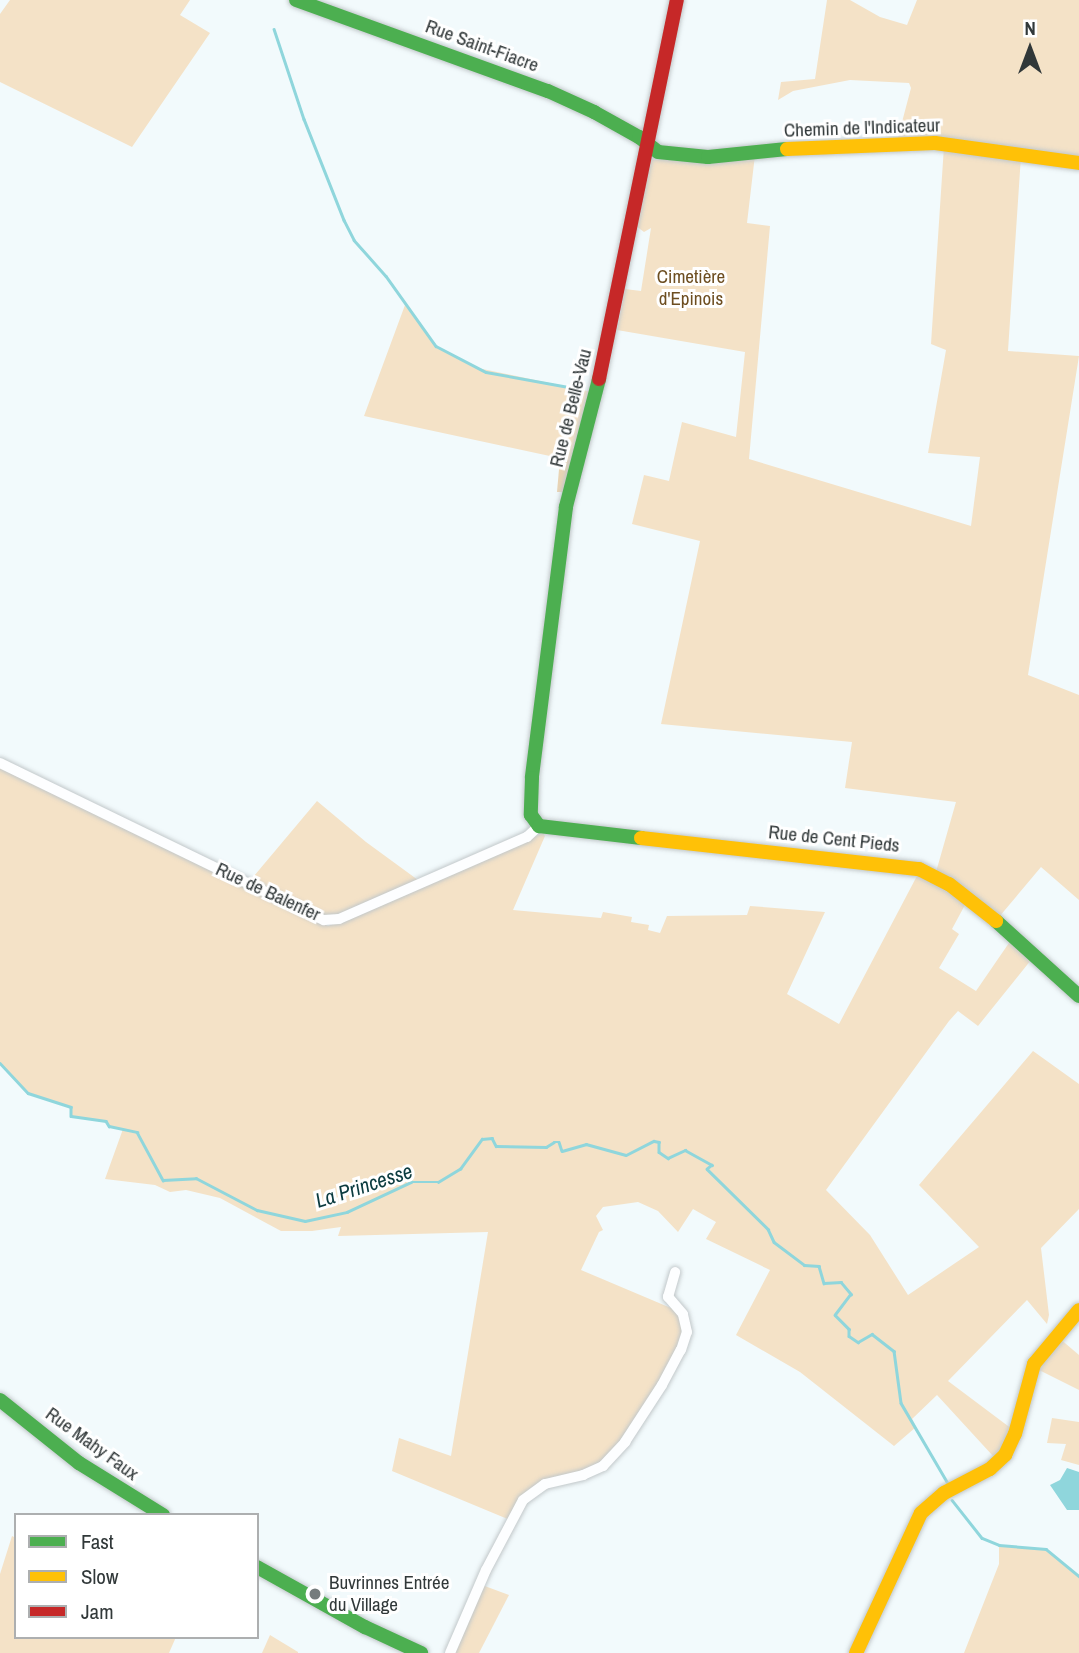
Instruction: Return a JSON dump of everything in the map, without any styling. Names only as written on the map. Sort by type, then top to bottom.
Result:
[{"type":"street","name":"Rue Saint-Fiacre","points":[[296,0],[548,91],[594,111],[639,137],[647,145]]},
{"type":"street","name":"Rue de Belle-Vau","points":[[539,826],[531,815],[532,778],[566,507],[604,359],[677,0]]},
{"type":"street","name":"Chemin de l'Indicateur","points":[[647,145],[658,152],[708,157],[815,146],[935,143],[1079,163]]},
{"type":"street","name":"Rue de Balenfer","points":[[0,763],[324,920],[339,919],[527,837],[539,826]]},
{"type":"street","name":"Rue de Cent Pieds","points":[[539,826],[919,869],[949,884],[975,902],[1079,996]]},
{"type":"street","points":[[450,1653],[480,1582],[523,1500],[545,1484],[583,1475],[603,1466],[631,1433],[677,1360],[684,1343],[687,1323],[681,1310],[668,1297],[675,1272]]},
{"type":"street","points":[[856,1653],[921,1513],[944,1493],[990,1469],[1005,1455],[1015,1434],[1034,1364],[1051,1340],[1079,1310]]},
{"type":"street","name":"Rue Mahy Faux","points":[[0,1400],[79,1463],[160,1513]]},
{"type":"street","points":[[259,1568],[365,1627],[421,1653]]},
{"type":"green space","points":[[10,0],[190,0],[180,15],[210,33],[132,147],[0,82],[0,14]]},
{"type":"green space","points":[[827,0],[850,0],[880,17],[907,25],[917,0],[1079,0],[1079,159],[897,141],[911,88],[909,83],[850,80],[793,91],[778,100],[781,82],[815,79]]},
{"type":"green space","name":"Cimetière d'Epinois","points":[[944,146],[1021,156],[1008,351],[1079,356],[1028,675],[1079,695],[1079,900],[1041,867],[999,917],[936,872],[956,802],[845,788],[852,742],[661,724],[700,541],[632,524],[644,475],[669,481],[682,422],[736,437],[745,352],[617,330],[625,289],[641,291],[651,228],[644,232],[636,226],[650,160],[755,155],[747,223],[770,226],[749,459],[971,526],[980,457],[928,453],[946,350],[931,344]]},
{"type":"green space","points":[[405,305],[436,346],[473,367],[592,392],[573,461],[364,416]]},
{"type":"green space","points":[[0,767],[328,926],[543,833],[545,836],[513,910],[601,918],[603,912],[632,917],[631,922],[649,925],[648,930],[660,933],[667,916],[747,915],[750,906],[825,912],[787,994],[839,1024],[918,874],[966,903],[952,929],[959,934],[939,968],[976,991],[1011,940],[1031,960],[978,1026],[958,1011],[949,1021],[826,1190],[870,1235],[908,1295],[979,1247],[919,1185],[1033,1051],[1079,1084],[1079,1209],[1041,1248],[1049,1315],[1047,1324],[1027,1300],[948,1381],[1012,1429],[1000,1452],[993,1456],[937,1395],[912,1419],[916,1427],[894,1446],[800,1372],[736,1335],[770,1270],[706,1239],[716,1222],[693,1209],[678,1232],[658,1211],[638,1202],[603,1207],[596,1216],[603,1230],[599,1232],[581,1270],[678,1311],[685,1329],[672,1364],[610,1455],[587,1472],[542,1482],[510,1520],[392,1471],[399,1438],[451,1456],[488,1232],[338,1236],[341,1227],[281,1231],[220,1198],[186,1190],[170,1192],[155,1185],[105,1179],[123,1129],[109,1126],[106,1121],[71,1116],[70,1107],[28,1093],[0,1063]]},
{"type":"green space","points":[[317,801],[366,842],[418,880],[339,915],[321,916],[249,882]]},
{"type":"green space","points":[[1059,1338],[1079,1355],[1079,1390],[1037,1369]]},
{"type":"green space","points":[[1052,1418],[1079,1422],[1079,1465],[1061,1460],[1066,1444],[1047,1443]]},
{"type":"green space","points":[[12,1536],[14,1639],[175,1639],[169,1653],[0,1653],[0,1574]]},
{"type":"green space","points":[[999,1545],[1046,1549],[1079,1576],[1079,1653],[964,1653],[999,1564]]},
{"type":"green space","points":[[482,1585],[509,1595],[479,1653],[452,1653]]},
{"type":"green space","points":[[270,1635],[298,1652],[298,1653],[262,1653]]},
{"type":"shaded area","points":[[560,458],[573,461],[566,492],[557,492]]},
{"type":"water","points":[[1067,1468],[1079,1472],[1079,1510],[1067,1510],[1050,1485],[1060,1480]]},
{"type":"waterway","points":[[274,29],[304,119],[354,240],[386,276],[436,346],[486,372],[580,389]]},
{"type":"waterway","name":"La Princesse","points":[[0,1063],[28,1093],[71,1107],[71,1116],[106,1121],[109,1126],[137,1132],[163,1180],[196,1178],[257,1210],[305,1221],[347,1212],[411,1182],[438,1182],[460,1169],[482,1139],[492,1138],[496,1146],[546,1147],[559,1142],[562,1151],[586,1144],[626,1155],[654,1141],[659,1142],[659,1152],[668,1158],[685,1150],[712,1165],[707,1169],[768,1229],[774,1242],[804,1265],[819,1266],[824,1283],[841,1282],[851,1294],[835,1315],[849,1329],[849,1336],[858,1342],[872,1334],[894,1351],[901,1403],[949,1485]]},
{"type":"waterway","name":"La Princesse","points":[[952,1500],[982,1538],[999,1545],[1046,1549],[1079,1576]]},
{"type":"traffic: fast","points":[[296,0],[548,91],[594,112],[639,137],[658,152],[708,157],[787,149]]},
{"type":"traffic: fast","points":[[599,379],[566,507],[532,778],[531,815],[539,826],[641,838]]},
{"type":"traffic: fast","points":[[996,921],[1079,996]]},
{"type":"traffic: fast","points":[[0,1400],[79,1463],[160,1513]]},
{"type":"traffic: fast","points":[[259,1568],[365,1627],[421,1653]]},
{"type":"traffic: slow","points":[[787,149],[935,143],[1079,163]]},
{"type":"traffic: slow","points":[[641,838],[919,869],[949,884],[996,921]]},
{"type":"traffic: slow","points":[[856,1653],[921,1513],[944,1493],[990,1469],[1005,1455],[1015,1434],[1034,1364],[1079,1310]]},
{"type":"traffic: jam","points":[[599,379],[677,0]]},
{"type":"place","name":"Buvrinnes Entrée du Village","points":[[315,1594]]}]
